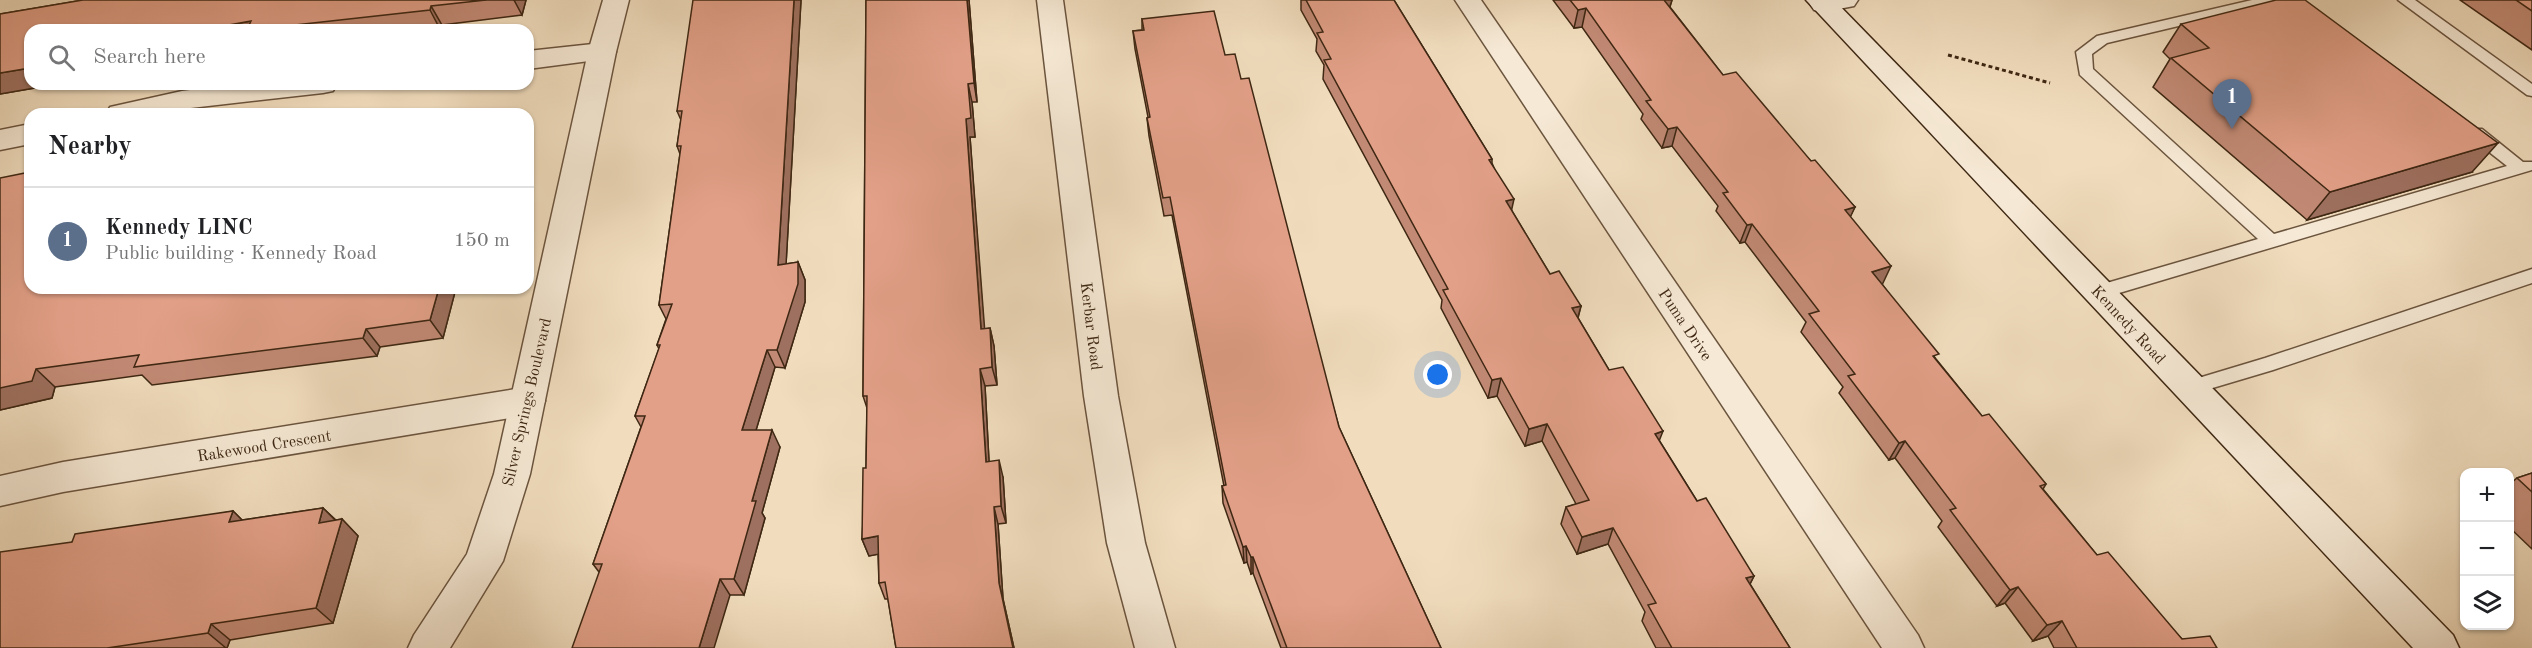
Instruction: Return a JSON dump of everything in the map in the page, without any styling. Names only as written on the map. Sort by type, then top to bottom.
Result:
[{"type":"street","name":"Silver Springs Boulevard","points":[[428,648],[484,561],[512,474],[602,52],[616,0]]},
{"type":"street","name":"Puma Drive","points":[[1468,0],[1904,648]]},
{"type":"street","name":"Kerbar Road","points":[[1056,1],[1101,396],[1126,543],[1155,648]]},
{"type":"street","name":"Kennedy Road","points":[[1829,2],[2099,292],[2439,648]]},
{"type":"street","points":[[534,59],[602,52]]},
{"type":"street","points":[[147,108],[182,100],[270,90]]},
{"type":"street","points":[[0,140],[24,135]]},
{"type":"street","name":"Rakewood Crescent","points":[[0,491],[63,477],[528,401]]},
{"type":"lane","points":[[2271,0],[2102,39],[2084,52],[2085,71],[2271,241]]},
{"type":"lane","points":[[2405,0],[2532,91]]},
{"type":"lane","points":[[2464,124],[2526,166]]},
{"type":"lane","points":[[2099,292],[2526,166]]},
{"type":"lane","points":[[2190,388],[2532,276]]},
{"type":"path","points":[[1948,55],[2050,83]]},
{"type":"building","points":[[83,0],[486,0],[431,6],[430,10],[303,24],[250,24],[251,21],[234,24],[24,24],[24,69],[0,73],[0,14]]},
{"type":"building","points":[[693,0],[794,0],[778,265],[798,262],[798,284],[777,350],[767,350],[742,430],[772,430],[752,501],[756,501],[734,579],[720,579],[699,648],[572,648],[602,564],[593,564],[645,416],[635,416],[672,304],[659,305],[681,146],[677,146],[682,111],[677,111]]},
{"type":"building","points":[[866,0],[967,0],[974,83],[968,84],[971,118],[966,119],[981,329],[990,328],[992,367],[980,369],[986,462],[999,460],[1001,506],[994,507],[999,583],[1013,648],[896,648],[885,582],[879,583],[878,536],[862,539],[867,396],[863,396]]},
{"type":"building","points":[[1306,0],[1394,0],[1492,159],[1489,160],[1514,199],[1506,201],[1550,274],[1559,271],[1581,306],[1572,308],[1609,370],[1623,367],[1663,431],[1655,434],[1697,501],[1706,498],[1754,576],[1746,578],[1790,648],[1672,648],[1648,605],[1656,603],[1613,528],[1582,537],[1566,507],[1589,500],[1547,424],[1529,429],[1501,378],[1492,380],[1443,290],[1448,289],[1324,60],[1331,59],[1317,33],[1323,32]]},
{"type":"building","points":[[1570,0],[1664,0],[1723,75],[1736,72],[1811,161],[1815,160],[1855,207],[1845,210],[1891,266],[1872,272],[1939,354],[1933,356],[1982,416],[1989,414],[2046,484],[2040,486],[2097,555],[2108,552],[2182,639],[2210,636],[2217,648],[2077,648],[2062,621],[2047,625],[2018,587],[2010,590],[1950,510],[1956,508],[1905,441],[1899,443],[1848,376],[1855,374],[1809,314],[1819,311],[1752,224],[1747,225],[1723,193],[1728,192],[1677,127],[1668,129],[1646,101],[1651,100],[1586,8],[1578,10]]},
{"type":"building","points":[[2276,0],[2305,0],[2498,143],[2330,192],[2171,58],[2209,48],[2181,24]]},
{"type":"building","points":[[2516,0],[2532,0],[2532,11]]},
{"type":"building","points":[[1214,11],[1225,55],[1235,54],[1241,79],[1249,78],[1339,427],[1441,648],[1287,648],[1253,557],[1246,546],[1243,547],[1222,486],[1226,485],[1170,197],[1163,198],[1133,31],[1144,30],[1142,19]]},
{"type":"building","points":[[24,173],[24,294],[437,294],[430,320],[366,329],[363,338],[134,367],[139,355],[36,369],[32,381],[0,388],[0,178]]},
{"type":"building","points":[[2532,473],[2532,492],[2517,478]]},
{"type":"building","points":[[323,508],[319,523],[342,519],[316,608],[211,624],[208,633],[107,648],[0,648],[0,552],[72,542],[75,534],[233,511],[229,522]]},
{"type":"place","name":"Kennedy LINC","points":[[2232,129]]}]
